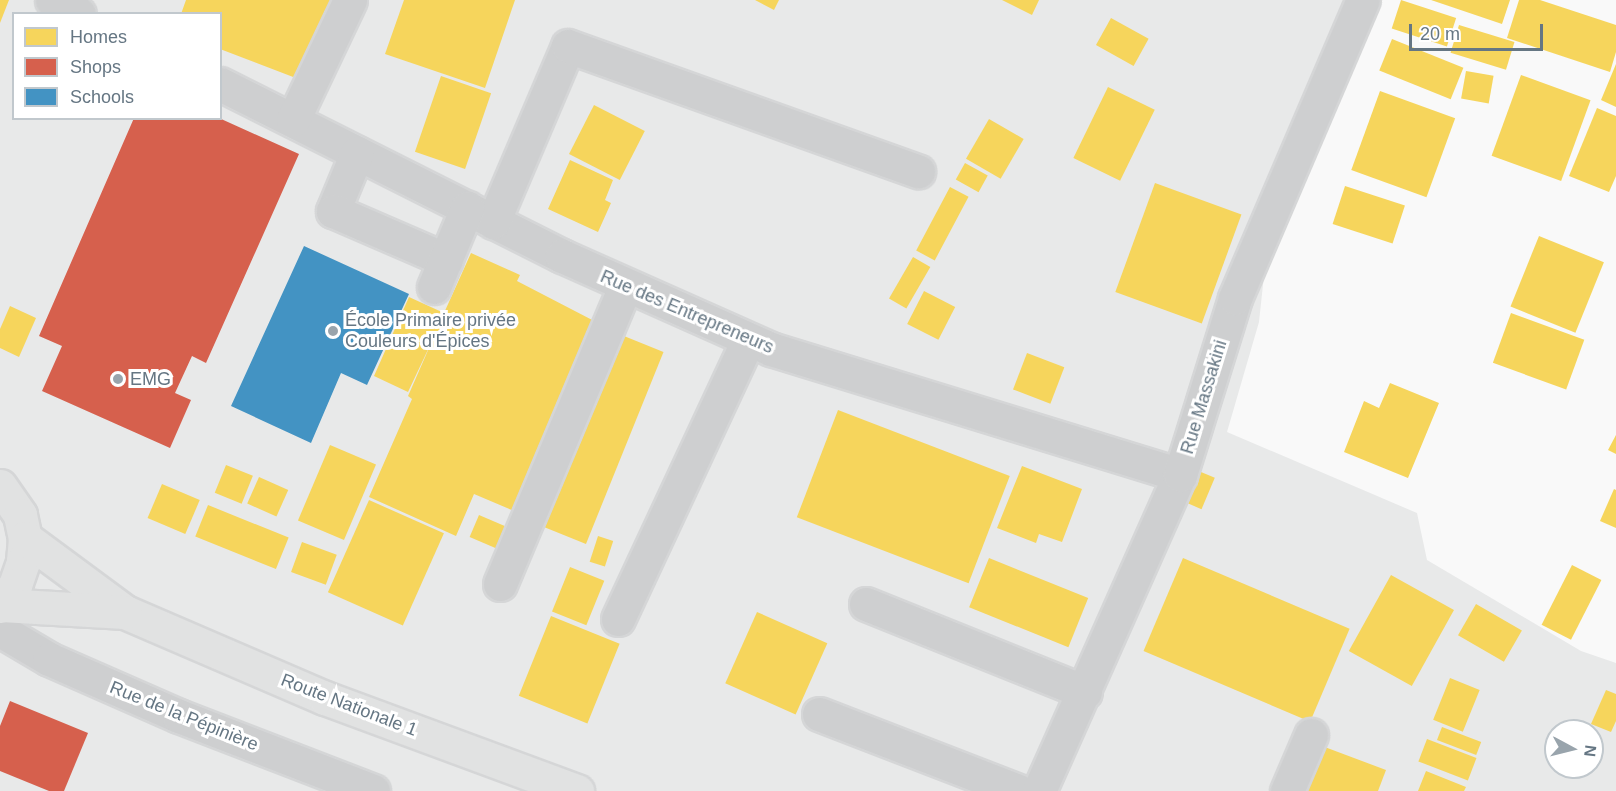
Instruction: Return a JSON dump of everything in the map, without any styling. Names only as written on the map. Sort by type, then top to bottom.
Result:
[{"type":"main road","points":[[0,486],[20,515],[25,538],[23,562],[15,585],[0,614]]},
{"type":"main road","name":"Route Nationale 1","points":[[25,538],[125,612],[325,698],[577,791]]},
{"type":"main road","name":"Route Nationale 1","points":[[0,614],[125,612]]},
{"type":"street","points":[[52,0],[75,12]]},
{"type":"street","points":[[292,120],[350,0]]},
{"type":"street","name":"Rue Massakini","points":[[1039,791],[1180,475],[1235,298],[1363,0]]},
{"type":"street","points":[[357,153],[333,211],[440,274],[480,215],[568,46],[918,171]]},
{"type":"street","name":"Rue des Entrepreneurs","points":[[222,85],[626,287],[748,340],[1180,475]]},
{"type":"street","points":[[500,584],[626,287]]},
{"type":"street","points":[[618,619],[748,340]]},
{"type":"street","points":[[866,603],[1085,692]]},
{"type":"street","name":"Rue de la Pépinière","points":[[0,614],[49,659],[178,716],[373,791]]},
{"type":"street","points":[[819,714],[1019,791]]},
{"type":"street","points":[[1287,791],[1311,735]]},
{"type":"shaded area","points":[[0,0],[1349,0],[1276,164],[1259,322],[1227,432],[1417,513],[1427,560],[1581,651],[1616,663],[1616,791],[0,791]]},
{"type":"building: Homes","points":[[0,0],[9,0],[0,23]]},
{"type":"building: Homes","points":[[186,0],[331,0],[301,80],[222,50],[222,12],[182,12]]},
{"type":"building: Homes","points":[[404,0],[515,0],[485,88],[385,54]]},
{"type":"building: Homes","points":[[755,0],[779,0],[774,10]]},
{"type":"building: Homes","points":[[1002,0],[1039,0],[1032,15]]},
{"type":"building: Homes","points":[[1401,0],[1456,18],[1447,46],[1392,29]]},
{"type":"building: Homes","points":[[1431,0],[1510,0],[1502,24]]},
{"type":"building: Homes","points":[[1519,0],[1540,0],[1616,25],[1616,52],[1610,72],[1507,38]]},
{"type":"building: Homes","points":[[1111,18],[1149,39],[1134,66],[1096,45]]},
{"type":"building: Homes","points":[[1459,25],[1514,42],[1506,70],[1451,53]]},
{"type":"building: Homes","points":[[1392,39],[1463,68],[1451,99],[1379,71]]},
{"type":"building: Homes","points":[[1616,64],[1616,107],[1601,100]]},
{"type":"building: Homes","points":[[1466,71],[1494,76],[1489,103],[1461,99]]},
{"type":"building: Homes","points":[[1521,75],[1591,100],[1561,181],[1492,156]]},
{"type":"building: Homes","points":[[441,76],[491,93],[465,169],[415,152]]},
{"type":"building: Homes","points":[[1108,87],[1155,110],[1120,181],[1073,158]]},
{"type":"building: Homes","points":[[1380,91],[1455,118],[1426,197],[1351,170]]},
{"type":"building: Homes","points":[[594,105],[645,131],[620,180],[569,154]]},
{"type":"building: Homes","points":[[1597,108],[1616,116],[1616,176],[1609,192],[1569,176]]},
{"type":"building: Homes","points":[[989,119],[1024,139],[1001,179],[966,159]]},
{"type":"building: Homes","points":[[570,160],[613,180],[605,200],[611,203],[598,232],[548,209]]},
{"type":"building: Homes","points":[[965,163],[988,176],[979,192],[956,180]]},
{"type":"building: Homes","points":[[1155,183],[1241,214],[1202,323],[1115,292]]},
{"type":"building: Homes","points":[[1345,186],[1405,205],[1393,244],[1333,224]]},
{"type":"building: Homes","points":[[950,187],[969,197],[935,260],[916,251]]},
{"type":"building: Homes","points":[[1539,236],[1604,262],[1575,333],[1511,306]]},
{"type":"building: Homes","points":[[471,253],[520,275],[517,281],[598,323],[514,511],[474,494],[456,536],[369,497],[412,399],[408,396],[433,339],[408,392],[374,376],[409,297],[444,313]]},
{"type":"building: Homes","points":[[913,257],[930,267],[906,309],[889,299]]},
{"type":"building: Homes","points":[[924,291],[955,307],[938,340],[907,324]]},
{"type":"building: Homes","points":[[10,306],[36,318],[19,357],[0,348],[0,329]]},
{"type":"building: Homes","points":[[1511,313],[1584,340],[1566,389],[1493,363]]},
{"type":"building: Homes","points":[[619,334],[664,352],[586,544],[541,526]]},
{"type":"building: Homes","points":[[1027,353],[1064,367],[1050,404],[1013,389]]},
{"type":"building: Homes","points":[[1390,383],[1439,403],[1408,478],[1344,452],[1364,401],[1379,408]]},
{"type":"building: Homes","points":[[838,410],[1010,476],[969,583],[797,517]]},
{"type":"building: Homes","points":[[1616,435],[1616,454],[1608,450]]},
{"type":"building: Homes","points":[[330,445],[376,465],[344,540],[298,520]]},
{"type":"building: Homes","points":[[226,465],[253,476],[242,504],[215,493]]},
{"type":"building: Homes","points":[[1022,466],[1082,489],[1062,542],[1039,534],[1036,543],[997,528]]},
{"type":"building: Homes","points":[[1201,472],[1215,478],[1202,509],[1188,503]]},
{"type":"building: Homes","points":[[259,477],[288,490],[276,517],[247,503]]},
{"type":"building: Homes","points":[[162,484],[200,500],[185,534],[148,518]]},
{"type":"building: Homes","points":[[1614,489],[1616,490],[1616,528],[1600,521]]},
{"type":"building: Homes","points":[[369,500],[444,533],[403,626],[328,592]]},
{"type":"building: Homes","points":[[208,505],[289,538],[276,569],[195,537]]},
{"type":"building: Homes","points":[[479,515],[509,528],[500,550],[470,537]]},
{"type":"building: Homes","points":[[598,536],[613,541],[605,567],[590,562]]},
{"type":"building: Homes","points":[[302,542],[337,555],[326,585],[291,572]]},
{"type":"building: Homes","points":[[989,558],[1088,598],[1068,647],[969,607]]},
{"type":"building: Homes","points":[[1183,558],[1350,629],[1310,722],[1144,651]]},
{"type":"building: Homes","points":[[1572,565],[1601,580],[1571,640],[1542,625]]},
{"type":"building: Homes","points":[[570,567],[604,581],[586,625],[552,612]]},
{"type":"building: Homes","points":[[1391,575],[1454,610],[1412,686],[1349,651]]},
{"type":"building: Homes","points":[[1476,604],[1522,630],[1504,662],[1458,635]]},
{"type":"building: Homes","points":[[757,612],[827,643],[796,715],[725,683]]},
{"type":"building: Homes","points":[[551,616],[620,644],[587,723],[519,696]]},
{"type":"building: Homes","points":[[1450,678],[1480,690],[1463,732],[1433,720]]},
{"type":"building: Homes","points":[[1606,690],[1616,694],[1616,721],[1611,732],[1604,729],[1604,719],[1593,719]]},
{"type":"building: Homes","points":[[1442,727],[1481,742],[1476,755],[1437,740]]},
{"type":"building: Homes","points":[[1427,739],[1476,758],[1468,780],[1418,761]]},
{"type":"building: Homes","points":[[1322,746],[1386,770],[1378,791],[1305,791]]},
{"type":"building: Homes","points":[[1426,771],[1466,787],[1464,791],[1418,791]]},
{"type":"building: Shops","points":[[222,119],[299,154],[206,363],[192,356],[175,393],[191,400],[170,448],[42,391],[62,346],[39,336],[133,120]]},
{"type":"building: Shops","points":[[10,701],[88,733],[64,791],[49,791],[0,771],[0,726]]},
{"type":"building: Schools","points":[[304,246],[409,294],[367,385],[341,373],[311,443],[231,406]]},
{"type":"place","name":"École Primaire privée Couleurs d'Épices","points":[[333,331]]},
{"type":"place","name":"EMG","points":[[118,379]]}]
